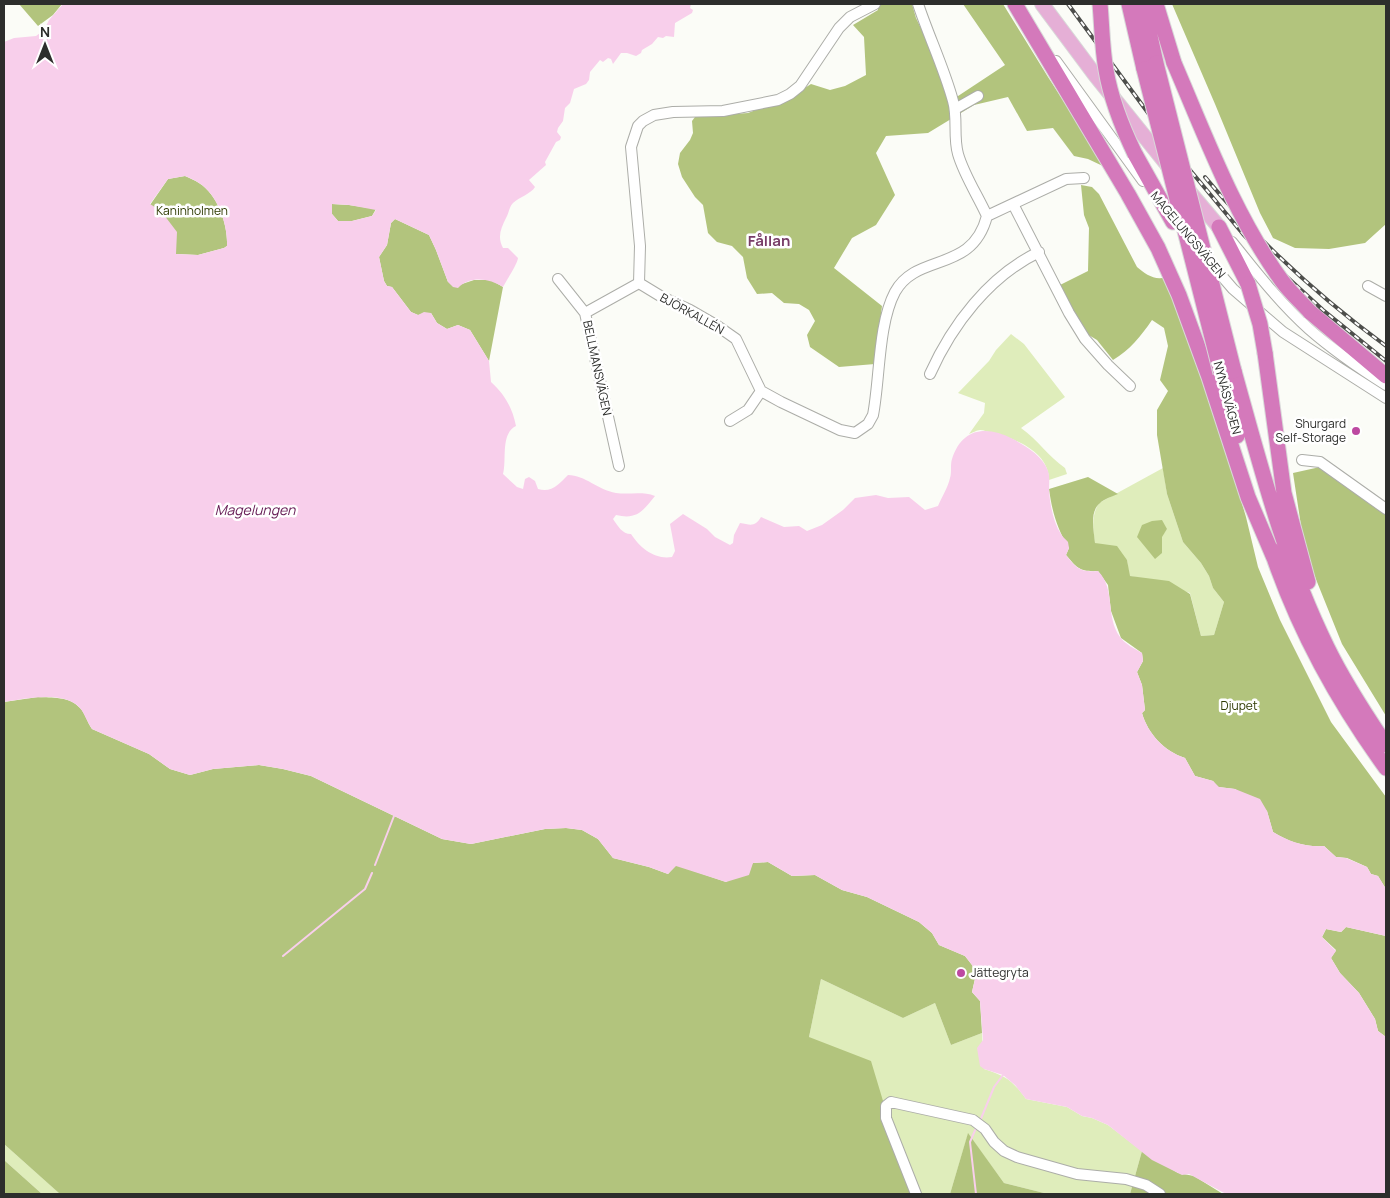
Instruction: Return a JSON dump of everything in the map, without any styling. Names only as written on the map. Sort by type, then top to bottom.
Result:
[{"type":"highway","points":[[1015,4],[1128,194],[1158,248],[1179,295],[1221,374]]},
{"type":"highway","points":[[1100,4],[1106,70],[1122,126],[1135,154],[1173,222]]},
{"type":"highway","name":"NYNÄSVÄGEN","points":[[1128,4],[1150,66]]},
{"type":"highway","name":"NYNÄSVÄGEN","points":[[1143,4],[1150,66],[1221,374],[1246,468],[1274,558],[1314,652],[1366,739],[1386,768]]},
{"type":"highway","points":[[1156,4],[1174,63],[1233,202],[1258,246],[1283,283],[1310,312],[1386,376]]},
{"type":"highway","points":[[1219,227],[1248,284],[1260,324],[1284,493],[1309,586],[1346,684]]},
{"type":"highway","name":"NYNÄSVÄGEN","points":[[1221,374],[1287,552],[1327,647],[1346,684],[1386,745]]},
{"type":"main road","points":[[1042,4],[1147,141],[1219,227]]},
{"type":"street","points":[[585,313],[639,283],[640,246],[631,147],[638,126],[643,120],[654,115],[674,112],[723,111],[750,107],[784,97],[800,86],[830,40],[850,17],[875,4]]},
{"type":"street","points":[[730,421],[748,410],[761,391],[840,430],[855,433],[862,430],[873,415],[889,308],[896,291],[915,271],[961,254],[984,229],[987,216],[958,154],[955,134],[955,109],[941,60],[918,4]]},
{"type":"street","name":"MAGELUNGSVÄGEN","points":[[1015,4],[1173,222],[1233,289],[1283,332],[1386,398]]},
{"type":"street","points":[[955,109],[978,96]]},
{"type":"street","points":[[987,216],[1066,179],[1084,178]]},
{"type":"street","points":[[1014,204],[1069,313],[1086,339],[1108,365],[1130,386]]},
{"type":"street","points":[[1219,227],[1275,296],[1308,328],[1349,361],[1386,385]]},
{"type":"street","points":[[930,374],[940,352],[973,304],[1001,276],[1038,252]]},
{"type":"street","name":"BELLMANSVÄGEN","points":[[558,279],[585,313],[619,466]]},
{"type":"street","name":"BJÖRKALLÉN","points":[[639,283],[716,325],[736,339],[761,391]]},
{"type":"street","points":[[1368,286],[1386,296]]},
{"type":"street","points":[[1302,460],[1320,462],[1386,509]]},
{"type":"street","points":[[916,1194],[886,1118],[886,1106],[891,1102],[972,1120],[985,1129],[994,1142],[1004,1151],[1017,1157],[1077,1174],[1126,1179],[1146,1185],[1160,1194]]},
{"type":"green space","points":[[19,4],[62,4],[53,15],[38,26]]},
{"type":"green space","points":[[878,4],[912,4],[916,18],[937,61],[949,102],[1005,65],[963,4],[1003,4],[1107,168],[1088,159],[1074,156],[1053,128],[1027,131],[1008,97],[974,105],[928,133],[886,136],[876,153],[895,195],[876,225],[852,238],[834,268],[882,306],[875,364],[839,367],[810,347],[807,335],[815,321],[809,310],[799,304],[784,303],[772,293],[757,294],[747,278],[743,257],[732,246],[717,242],[708,233],[703,205],[695,197],[682,177],[678,164],[680,153],[693,133],[692,121],[695,117],[748,113],[794,95],[811,84],[830,90],[845,86],[866,75],[864,37],[853,25],[878,10]]},
{"type":"green space","points":[[1172,4],[1386,4],[1386,224],[1365,243],[1329,249],[1295,248],[1273,238],[1260,213]]},
{"type":"green space","name":"Kaninholmen","points":[[185,176],[206,188],[212,195],[224,220],[227,246],[224,248],[198,255],[176,254],[150,205],[168,179]]},
{"type":"green space","name":"Djupet","points":[[1081,185],[1092,187],[1099,194],[1137,267],[1154,277],[1166,277],[1218,424],[1246,517],[1258,567],[1280,620],[1331,722],[1386,797],[1386,889],[1378,876],[1371,874],[1367,867],[1347,858],[1336,857],[1324,846],[1310,846],[1297,843],[1273,832],[1267,811],[1235,789],[1218,787],[1213,781],[1195,776],[1185,758],[1170,751],[1158,741],[1148,728],[1142,713],[1145,710],[1142,685],[1137,672],[1143,661],[1142,653],[1121,638],[1111,611],[1108,585],[1098,571],[1087,571],[1079,568],[1066,555],[1069,548],[1056,520],[1049,489],[1088,477],[1118,494],[1102,502],[1094,511],[1095,543],[1117,546],[1127,560],[1130,576],[1169,581],[1190,594],[1201,636],[1214,635],[1224,602],[1213,588],[1209,576],[1201,563],[1183,542],[1167,494],[1157,435],[1157,410],[1168,391],[1160,380],[1168,346],[1164,328],[1152,320],[1135,342],[1113,360],[1097,340],[1087,334],[1058,286],[1088,271],[1089,228],[1084,215]]},
{"type":"green space","points":[[332,204],[376,209],[372,216],[352,221],[338,221],[332,214]]},
{"type":"green space","points":[[395,219],[429,235],[448,282],[462,284],[474,280],[491,280],[503,287],[489,361],[470,330],[458,325],[447,329],[437,323],[431,313],[418,315],[411,312],[392,287],[387,286],[384,281],[379,257],[387,245],[391,223]]},
{"type":"green space","points":[[1011,334],[1024,344],[1065,397],[1021,428],[1065,468],[1067,474],[1049,480],[1043,462],[1029,448],[1001,435],[983,430],[977,430],[969,434],[984,413],[985,403],[958,393],[989,361],[996,350]]},
{"type":"green space","points":[[1320,467],[1386,514],[1386,716],[1342,644],[1305,552],[1293,473]]},
{"type":"green space","points":[[1163,468],[1167,494],[1183,542],[1201,563],[1209,576],[1213,588],[1224,602],[1214,635],[1201,636],[1190,593],[1146,579],[1129,576],[1127,560],[1095,543],[1094,517],[1099,503]],"holes":[[[1167,529],[1161,537],[1155,558],[1138,537]]]},
{"type":"green space","points":[[1162,520],[1167,529],[1162,537],[1162,553],[1155,559],[1137,537],[1142,525]]},
{"type":"green space","points":[[38,697],[60,698],[71,701],[82,710],[92,729],[149,754],[170,769],[190,775],[213,769],[259,765],[283,769],[311,776],[442,839],[471,844],[545,829],[566,828],[582,830],[598,839],[613,858],[668,874],[676,865],[726,882],[753,863],[768,862],[792,876],[815,875],[842,890],[867,897],[919,922],[932,933],[939,945],[965,956],[972,965],[976,974],[972,992],[980,1001],[982,1033],[951,1045],[935,1003],[903,1018],[821,979],[809,1037],[871,1061],[911,1194],[60,1194],[4,1144],[4,702]]},
{"type":"green space","points":[[1346,927],[1386,936],[1386,1037],[1378,1031],[1375,1019],[1359,993],[1340,973],[1331,958],[1336,950],[1322,937],[1326,929],[1341,932]]},
{"type":"green space","points":[[821,979],[903,1018],[935,1003],[951,1045],[982,1033],[984,1069],[1008,1080],[1017,1087],[1026,1099],[1067,1107],[1082,1116],[1108,1125],[1142,1151],[1130,1194],[1048,1194],[1004,1183],[968,1134],[950,1194],[911,1194],[809,1037]]},
{"type":"green space","points":[[968,1133],[1004,1183],[1048,1194],[950,1194]]},
{"type":"green space","points":[[4,1144],[60,1194],[42,1194],[4,1160]]},
{"type":"green space","points":[[1142,1151],[1178,1173],[1194,1176],[1223,1194],[1130,1194]]},
{"type":"green space","points":[[4,1160],[42,1194],[4,1194]]},
{"type":"water","name":"Magelungen","points":[[63,4],[691,4],[692,13],[675,23],[674,37],[658,37],[636,56],[621,53],[613,64],[611,59],[608,58],[603,62],[600,60],[590,72],[589,80],[586,84],[574,89],[570,103],[565,108],[563,121],[558,128],[557,132],[561,137],[560,140],[556,142],[545,162],[546,165],[529,180],[535,187],[512,205],[501,229],[500,240],[503,248],[508,248],[518,258],[503,287],[486,280],[475,280],[469,281],[458,288],[453,287],[448,282],[429,235],[395,219],[391,223],[387,245],[379,257],[384,281],[387,286],[392,287],[411,312],[418,315],[424,312],[431,313],[437,323],[447,329],[458,325],[470,330],[489,361],[491,382],[507,402],[516,426],[511,430],[506,441],[503,474],[517,487],[523,489],[525,479],[529,477],[535,481],[538,489],[547,490],[555,487],[568,475],[580,477],[603,489],[616,493],[655,496],[639,513],[629,516],[616,515],[613,519],[620,529],[625,533],[631,534],[643,548],[660,557],[672,557],[675,551],[670,524],[683,514],[707,529],[715,537],[730,545],[733,543],[734,535],[740,523],[752,524],[761,517],[784,527],[799,526],[807,531],[822,525],[843,510],[855,498],[876,495],[888,498],[909,497],[925,510],[938,506],[949,481],[951,461],[956,449],[969,435],[976,432],[993,432],[1003,435],[1034,452],[1046,466],[1049,473],[1051,507],[1058,529],[1068,542],[1069,548],[1066,555],[1079,569],[1098,571],[1107,586],[1115,629],[1125,642],[1142,653],[1143,661],[1137,672],[1142,685],[1145,710],[1142,713],[1153,735],[1170,751],[1185,758],[1195,776],[1213,781],[1219,787],[1235,789],[1260,799],[1267,811],[1273,832],[1297,843],[1310,846],[1324,846],[1336,857],[1346,858],[1367,867],[1371,874],[1378,876],[1386,889],[1386,936],[1346,927],[1341,932],[1326,929],[1322,937],[1336,951],[1331,958],[1340,973],[1359,993],[1375,1019],[1378,1031],[1386,1037],[1386,1194],[1226,1194],[1189,1174],[1182,1175],[1152,1160],[1108,1125],[1082,1116],[1067,1107],[1026,1099],[1015,1085],[1003,1075],[980,1066],[977,1048],[983,1040],[980,1001],[972,992],[976,975],[972,965],[965,956],[939,945],[932,933],[919,922],[867,897],[842,890],[815,875],[792,876],[768,862],[753,863],[749,875],[726,882],[676,866],[668,874],[613,858],[598,839],[582,830],[566,828],[545,829],[471,844],[442,839],[311,776],[259,765],[213,769],[190,775],[170,769],[149,754],[92,729],[82,710],[73,702],[54,697],[44,697],[4,702],[4,42],[14,38],[36,36],[44,30],[49,20]],"holes":[[[185,176],[206,188],[212,195],[224,220],[227,238],[227,246],[224,248],[198,255],[176,254],[177,232],[161,211],[150,204],[168,179]],[[332,204],[349,205],[376,210],[372,216],[352,221],[338,221],[332,214]]]},
{"type":"waterway","points":[[375,865],[394,816]]},
{"type":"waterway","points":[[283,956],[365,889],[372,873]]},
{"type":"waterway","points":[[980,1121],[994,1087],[1003,1075]]},
{"type":"waterway","points":[[976,1128],[970,1142],[976,1194]]},
{"type":"railway","points":[[1068,4],[1190,170],[1243,234],[1323,310],[1386,361]]},
{"type":"railway","points":[[1205,177],[1246,224],[1290,267],[1337,308],[1386,346]]},
{"type":"place","name":"Shurgard Self-Storage","points":[[1356,431]]},
{"type":"place","name":"Jättegryta","points":[[961,973]]},
{"type":"district","name":"Fållan","points":[[769,241]]}]
